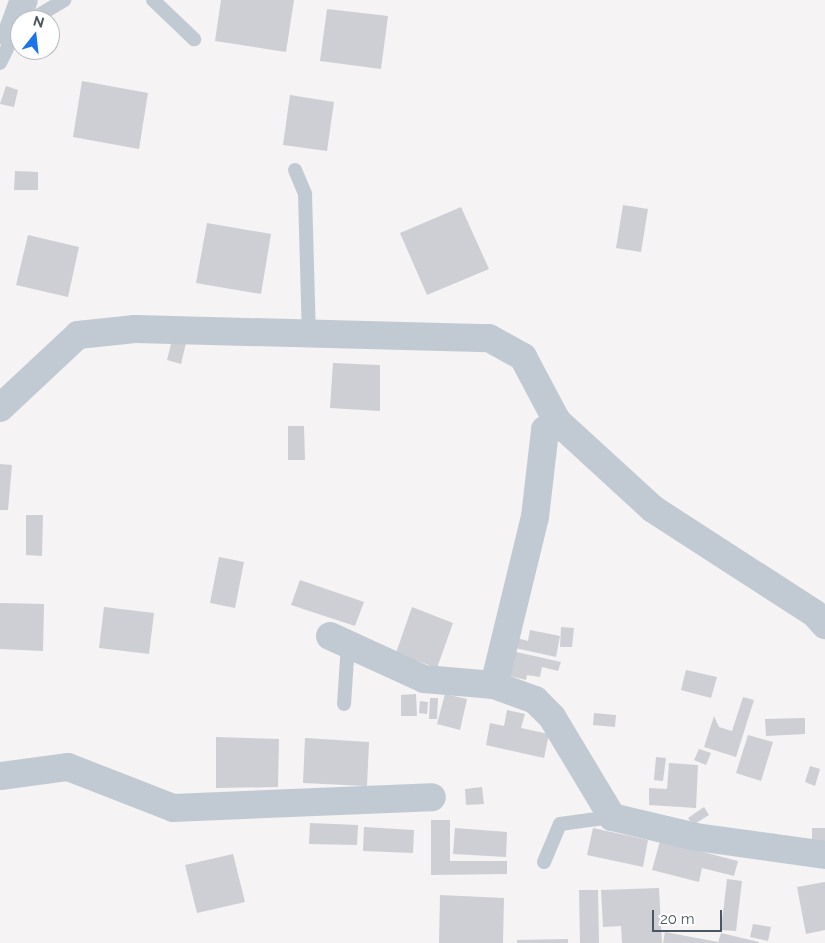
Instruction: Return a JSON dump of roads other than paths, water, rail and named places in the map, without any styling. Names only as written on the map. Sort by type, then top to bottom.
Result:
[{"type":"street","points":[[0,408],[78,335],[135,329],[489,338],[522,357],[557,420],[653,508],[814,614],[825,625]]},
{"type":"street","points":[[494,685],[535,517],[544,430],[557,420]]},
{"type":"street","points":[[339,640],[424,679],[494,685],[535,700],[552,717],[612,817],[696,837],[825,855]]},
{"type":"street","points":[[0,776],[68,767],[173,808],[432,796]]},
{"type":"lane","points":[[49,10],[64,0]]},
{"type":"lane","points":[[152,0],[194,40]]},
{"type":"lane","points":[[0,63],[10,46]]},
{"type":"lane","points":[[295,170],[305,194],[309,333]]},
{"type":"lane","points":[[339,640],[344,704]]},
{"type":"lane","points":[[544,862],[560,824],[612,817]]}]
